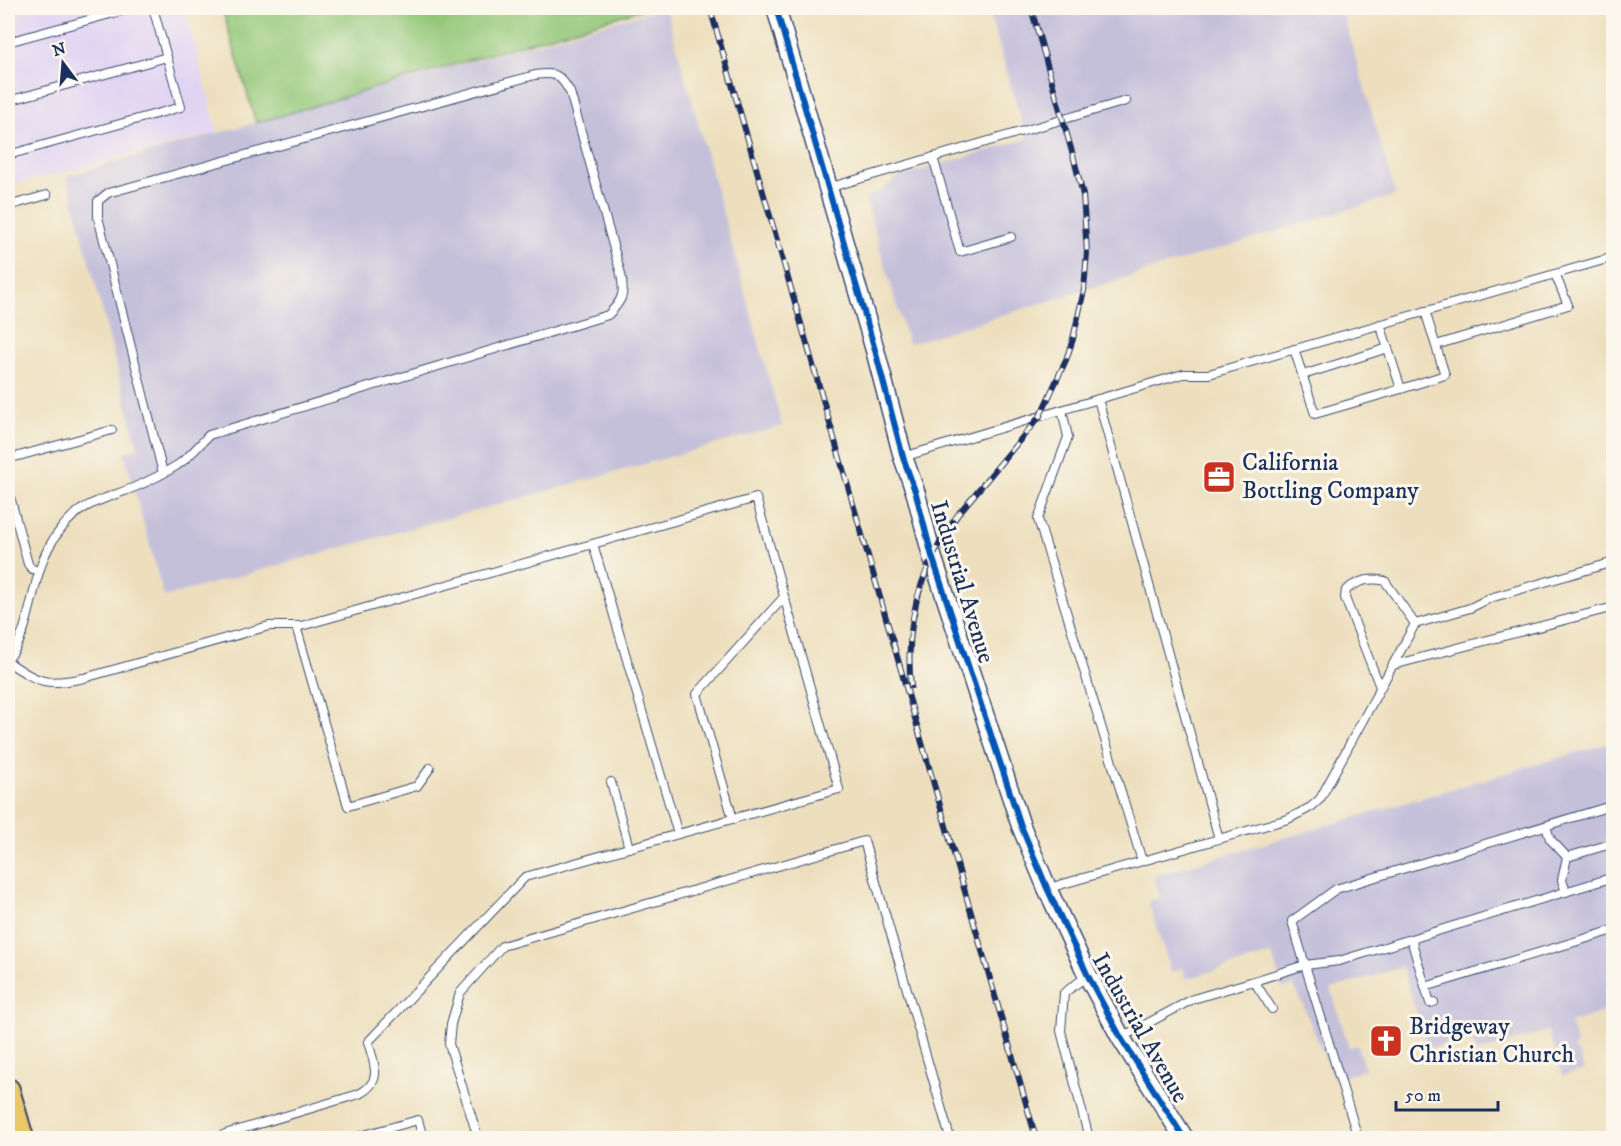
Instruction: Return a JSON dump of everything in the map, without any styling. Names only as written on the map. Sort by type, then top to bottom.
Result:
[{"type":"main road","points":[[8,1090],[22,1138]]},
{"type":"street","name":"Industrial Avenue","points":[[776,8],[932,556],[1022,826],[1047,888],[1088,976],[1121,1038],[1184,1138]]},
{"type":"lane","points":[[8,42],[132,8]]},
{"type":"lane","points":[[8,156],[181,107],[153,8]]},
{"type":"lane","points":[[8,101],[167,57]]},
{"type":"lane","points":[[163,473],[98,217],[98,201],[108,193],[551,72],[563,80],[570,92],[621,274],[624,291],[619,305],[608,315],[209,435],[178,465],[163,473],[134,487],[101,498],[71,518],[50,545],[39,571],[20,636],[8,660],[36,680],[59,683],[96,675],[269,626],[296,626],[756,498],[838,789],[525,877],[368,1042],[375,1070],[375,1081],[369,1089],[218,1138]]},
{"type":"lane","points":[[828,188],[1126,101]]},
{"type":"lane","points":[[933,157],[960,252],[1011,237]]},
{"type":"lane","points":[[8,206],[47,195]]},
{"type":"lane","points":[[903,457],[1183,374],[1209,374],[1614,257]]},
{"type":"lane","points":[[1436,345],[1568,305],[1556,274]]},
{"type":"lane","points":[[1294,349],[1315,414],[1445,375],[1425,311]]},
{"type":"lane","points":[[1380,324],[1401,389]]},
{"type":"lane","points":[[1303,375],[1388,348]]},
{"type":"lane","points":[[1098,399],[1219,838]]},
{"type":"lane","points":[[1062,410],[1068,437],[1038,519],[1142,861]]},
{"type":"lane","points":[[8,459],[112,430]]},
{"type":"lane","points":[[8,489],[28,564],[32,569],[39,571]]},
{"type":"lane","points":[[594,544],[678,834]]},
{"type":"lane","points":[[1047,888],[1288,819],[1311,807],[1320,799],[1415,624],[1470,608],[1490,598],[1614,562]]},
{"type":"lane","points":[[1380,687],[1345,598],[1346,590],[1354,583],[1373,578],[1385,581],[1415,624]]},
{"type":"lane","points":[[733,819],[697,694],[784,597]]},
{"type":"lane","points":[[1393,665],[1614,607]]},
{"type":"lane","points":[[296,626],[348,806],[417,786],[430,768]]},
{"type":"lane","points":[[611,782],[629,848]]},
{"type":"lane","points":[[1358,1138],[1292,921],[1336,889],[1614,806]]},
{"type":"lane","points":[[1546,826],[1550,838],[1567,857]]},
{"type":"lane","points":[[478,1138],[449,1044],[450,1024],[460,993],[502,946],[864,841],[950,1138]]},
{"type":"lane","points":[[1567,857],[1614,843]]},
{"type":"lane","points":[[1566,892],[1562,880],[1567,857]]},
{"type":"lane","points":[[1121,1038],[1193,999],[1305,966],[1339,961],[1614,877]]},
{"type":"lane","points":[[1425,987],[1614,930]]},
{"type":"lane","points":[[1411,939],[1430,1003],[1434,1002]]},
{"type":"lane","points":[[1088,976],[1064,993],[1061,1030],[1089,1138]]},
{"type":"lane","points":[[1254,981],[1272,1009]]},
{"type":"lane","points":[[353,1138],[418,1120],[423,1138]]},
{"type":"shaded area","points":[[41,8],[185,8],[218,133],[8,186],[8,17]]},
{"type":"shaded area","points":[[666,8],[782,426],[164,597],[124,452],[138,448],[67,176]]},
{"type":"shaded area","points":[[988,8],[1343,8],[1342,12],[1396,195],[908,344],[865,198],[878,193],[899,177],[1027,139]]},
{"type":"shaded area","points":[[1613,742],[1613,1009],[1570,1023],[1577,1045],[1574,1046],[1574,1050],[1579,1053],[1584,1070],[1562,1076],[1557,1059],[1560,1053],[1555,1051],[1548,1031],[1476,1053],[1471,1036],[1428,1049],[1402,967],[1331,989],[1349,1048],[1357,1045],[1365,1070],[1334,1079],[1296,989],[1293,986],[1282,989],[1272,954],[1186,979],[1183,968],[1171,972],[1148,901],[1160,897],[1154,876]]},
{"type":"green space","points":[[222,8],[647,8],[256,123]]},
{"type":"railway","points":[[710,8],[1036,1138]]},
{"type":"railway","points":[[911,686],[909,662],[913,617],[918,595],[934,553],[959,513],[1040,416],[1066,360],[1084,290],[1087,252],[1083,195],[1031,8]]},
{"type":"cycle path","points":[[776,8],[932,556],[1021,826],[1088,976],[1121,1038],[1184,1138]]},
{"type":"place","name":"California Bottling Company","points":[[1219,477]]},
{"type":"place","name":"Bridgeway Christian Church","points":[[1386,1041]]}]
